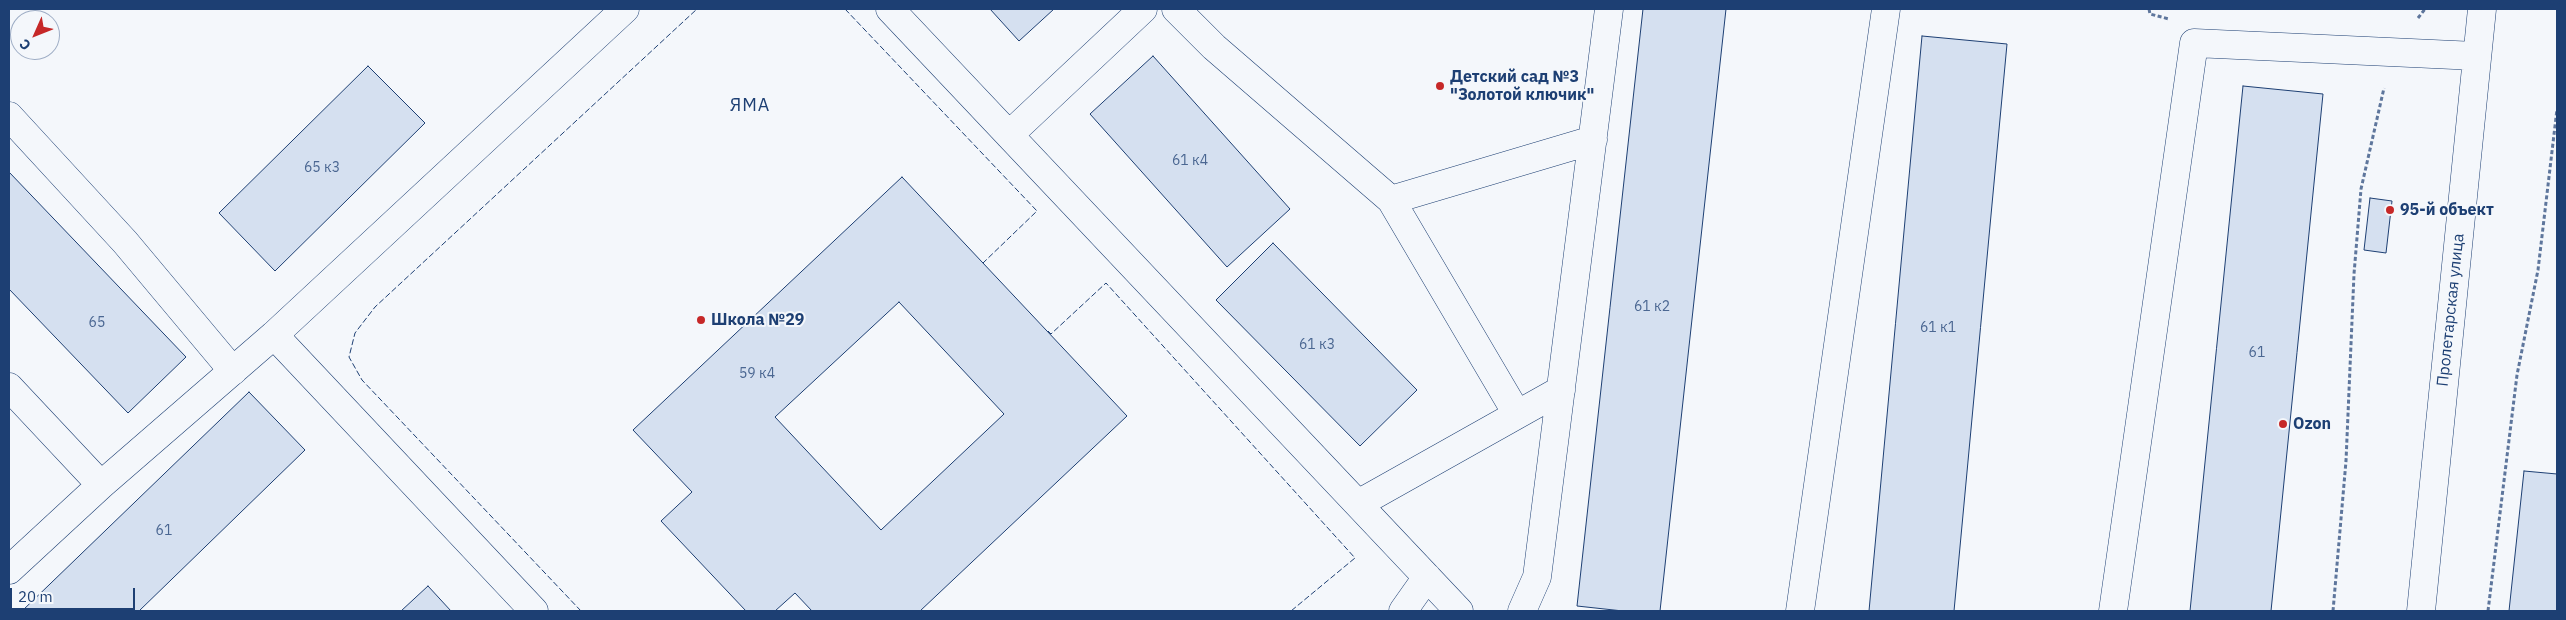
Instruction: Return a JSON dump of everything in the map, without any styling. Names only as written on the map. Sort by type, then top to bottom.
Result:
[{"type":"street","points":[[9,570],[101,485],[274,335],[626,9]]},
{"type":"street","points":[[890,9],[1459,611]]},
{"type":"street","points":[[1009,135],[1143,9]]},
{"type":"street","points":[[1176,9],[1214,47],[1391,200],[1517,414]]},
{"type":"street","points":[[1522,611],[1537,577],[1609,9]]},
{"type":"street","points":[[1800,611],[1886,9]]},
{"type":"street","name":"Пролетарская улица","points":[[2421,611],[2482,9]]},
{"type":"street","points":[[2113,611],[2194,43],[2476,56]]},
{"type":"street","points":[[9,116],[125,242],[233,371]]},
{"type":"street","points":[[1391,200],[1593,140]]},
{"type":"street","points":[[274,335],[534,611]]},
{"type":"street","points":[[9,387],[101,485]]},
{"type":"street","points":[[1358,504],[1561,390]]},
{"type":"street","points":[[1402,611],[1427,577]]},
{"type":"path","points":[[2149,9],[2150,14]]},
{"type":"path","points":[[2333,611],[2346,461],[2354,274],[2361,189],[2392,52]]},
{"type":"path","points":[[2488,611],[2517,375],[2538,270],[2557,109]]},
{"type":"building","points":[[990,9],[1054,9],[1019,41]]},
{"type":"building","points":[[1643,9],[1726,9],[1660,611],[1623,611],[1577,606]]},
{"type":"building","points":[[1922,36],[2007,44],[1954,611],[1869,611]]},
{"type":"building","points":[[1153,56],[1290,209],[1227,267],[1090,114]]},
{"type":"building","points":[[368,66],[425,123],[275,271],[219,213]]},
{"type":"building","points":[[2243,86],[2323,94],[2271,611],[2190,611]]},
{"type":"building","points":[[9,172],[186,357],[128,413],[9,289]]},
{"type":"building","name":"Школа №29","points":[[902,177],[1127,416],[920,611],[812,611],[795,593],[775,611],[746,611],[661,521],[692,492],[633,430]],"holes":[[[899,302],[1004,414],[881,530],[775,417]]]},
{"type":"building","points":[[2370,198],[2392,201],[2386,253],[2364,250]]},
{"type":"building","points":[[1273,243],[1417,390],[1360,446],[1216,300]]},
{"type":"building","points":[[249,392],[305,450],[139,611],[22,611]]},
{"type":"building","points":[[2524,471],[2557,474],[2557,611],[2509,611]]},
{"type":"building","points":[[428,586],[451,611],[401,611]]},
{"type":"fence","points":[[581,611],[362,380],[349,357],[355,333],[375,307],[697,9]]},
{"type":"fence","points":[[845,9],[1037,211],[984,264]]},
{"type":"fence","points":[[1048,331],[1051,334],[1106,283],[1355,558],[1291,611]]},
{"type":"place","name":"Детский сад №3 \"Золотой ключик\"","points":[[1440,86]]},
{"type":"place","name":"95-й объект","points":[[2390,210]]},
{"type":"place","name":"Школа №29","points":[[701,320]]},
{"type":"place","name":"Ozon","points":[[2283,424]]},
{"type":"district","name":"ЯМА","points":[[750,106]]}]
